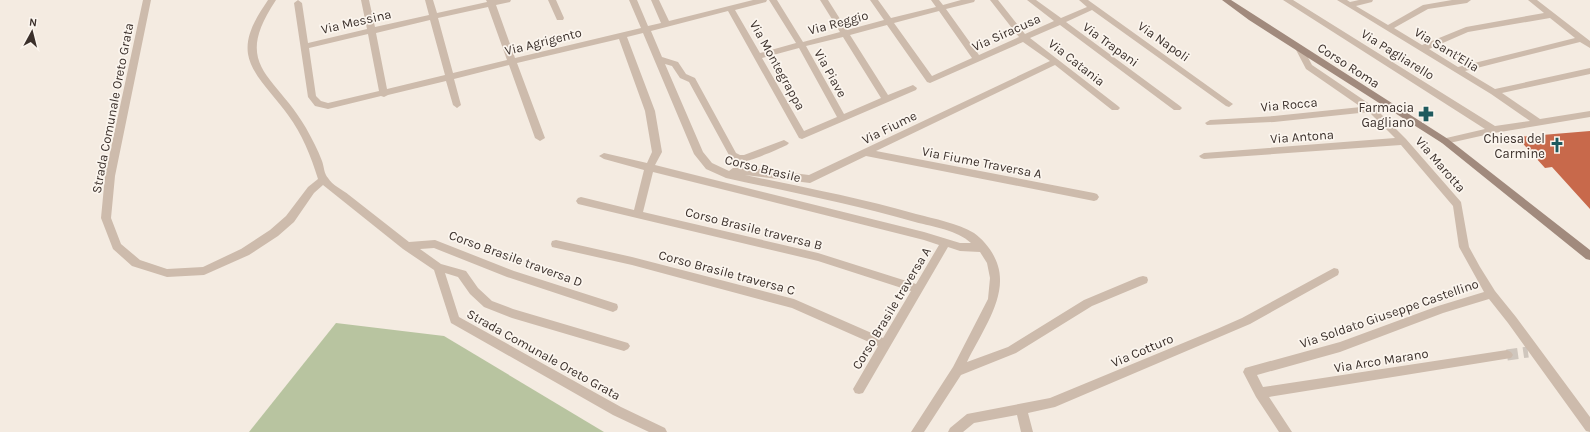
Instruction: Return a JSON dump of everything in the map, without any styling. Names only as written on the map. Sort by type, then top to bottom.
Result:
[{"type":"main road","name":"Corso Roma","points":[[1226,0],[1445,141],[1590,256]]},
{"type":"street","name":"Strada Comunale Oreto Grata","points":[[147,0],[110,176],[106,218],[117,246],[136,263],[150,268],[167,272],[185,273],[204,271],[245,252],[274,232],[290,219],[311,190],[323,180]]},
{"type":"street","points":[[272,0],[260,17],[252,39],[252,54],[255,65],[293,114],[310,142],[323,180],[407,246],[438,267],[462,274],[474,291],[488,304],[512,313],[624,346]]},
{"type":"street","points":[[365,0],[384,94]]},
{"type":"street","points":[[429,0],[457,105]]},
{"type":"street","name":"Via Messina","points":[[305,46],[491,2],[507,0]]},
{"type":"street","points":[[552,0],[560,18]]},
{"type":"street","name":"Corso Brasile","points":[[633,0],[699,154],[709,166],[726,174],[877,207],[952,228],[970,236],[983,248],[992,262],[995,278],[993,299],[957,371],[917,432]]},
{"type":"street","points":[[655,0],[666,25]]},
{"type":"street","name":"Via Agrigento","points":[[305,46],[312,97],[318,104],[328,106],[450,78],[763,0]]},
{"type":"street","name":"Via Piave","points":[[773,0],[801,45],[842,118]]},
{"type":"street","points":[[824,0],[886,99]]},
{"type":"street","points":[[874,0],[890,22]]},
{"type":"street","points":[[935,0],[978,59]]},
{"type":"street","name":"Via Reggio","points":[[758,56],[971,0]]},
{"type":"street","name":"Via Catania","points":[[994,0],[1024,38],[1056,61],[1115,108]]},
{"type":"street","name":"Via Trapani","points":[[1031,0],[1177,108]]},
{"type":"street","name":"Via Napoli","points":[[1083,0],[1229,104]]},
{"type":"street","name":"Via Pagliarello","points":[[1287,0],[1494,130]]},
{"type":"street","points":[[1345,2],[1370,0]]},
{"type":"street","points":[[1388,28],[1426,6],[1467,0]]},
{"type":"street","points":[[1532,0],[1590,45]]},
{"type":"street","points":[[491,2],[540,138]]},
{"type":"street","name":"Via Sant'Elia","points":[[1345,2],[1494,92],[1538,122]]},
{"type":"street","points":[[298,3],[305,46]]},
{"type":"street","name":"Via Montegrappa","points":[[730,8],[802,136],[842,118]]},
{"type":"street","name":"Via Siracusa","points":[[890,22],[930,80],[1094,8]]},
{"type":"street","points":[[1421,48],[1466,30],[1550,14]]},
{"type":"street","points":[[622,36],[650,111],[657,152],[649,168],[638,214]]},
{"type":"street","points":[[1456,70],[1581,39]]},
{"type":"street","name":"Via Marotta","points":[[1299,48],[1309,67],[1371,109],[1403,141],[1458,205],[1464,247],[1491,294],[1532,352],[1590,427]]},
{"type":"street","points":[[659,59],[675,64],[683,76],[692,80],[733,156],[738,159],[745,158],[784,143]]},
{"type":"street","name":"Via Fiume","points":[[726,174],[745,172],[810,179],[1056,61]]},
{"type":"street","points":[[1494,92],[1590,70]]},
{"type":"street","points":[[842,118],[912,88]]},
{"type":"street","name":"Via Rocca","points":[[1210,123],[1274,119],[1371,109]]},
{"type":"street","points":[[1445,141],[1494,130],[1590,114]]},
{"type":"street","name":"Via Antona","points":[[1204,156],[1403,141]]},
{"type":"street","name":"Via Fiume Traversa A","points":[[866,152],[1094,197]]},
{"type":"street","name":"Corso Brasile","points":[[604,156],[946,242],[960,247],[983,248]]},
{"type":"street","name":"Corso Brasile traversa B","points":[[581,201],[818,257],[918,288]]},
{"type":"street","name":"Corso Brasile traversa A","points":[[860,389],[946,242]]},
{"type":"street","name":"Corso Brasile traversa D","points":[[407,246],[435,244],[511,274],[613,307]]},
{"type":"street","name":"Corso Brasile traversa C","points":[[556,244],[632,261],[794,304],[885,344]]},
{"type":"street","name":"Strada Comunale Oreto Grata","points":[[438,267],[455,320],[617,411],[661,432]]},
{"type":"street","name":"Via Cotturo","points":[[954,432],[971,418],[1051,403],[1221,332],[1246,321],[1334,272]]},
{"type":"street","points":[[957,371],[1012,350],[1088,303],[1143,280]]},
{"type":"street","name":"Via Soldato Giuseppe Castellino","points":[[1260,393],[1249,372],[1340,347],[1442,309],[1491,294]]},
{"type":"street","name":"Via Arco Marano","points":[[1260,393],[1507,355]]},
{"type":"street","points":[[1260,393],[1286,432]]},
{"type":"street","points":[[1021,409],[1026,432]]},
{"type":"green space","points":[[336,323],[444,336],[604,432],[249,432]]},
{"type":"building","points":[[1590,131],[1590,209],[1552,167],[1545,168],[1517,137]]},
{"type":"tunnel","points":[[1507,355],[1528,352]]},
{"type":"place","name":"Farmacia Gagliano","points":[[1426,114]]},
{"type":"place","name":"Chiesa del Carmine","points":[[1557,145]]}]
